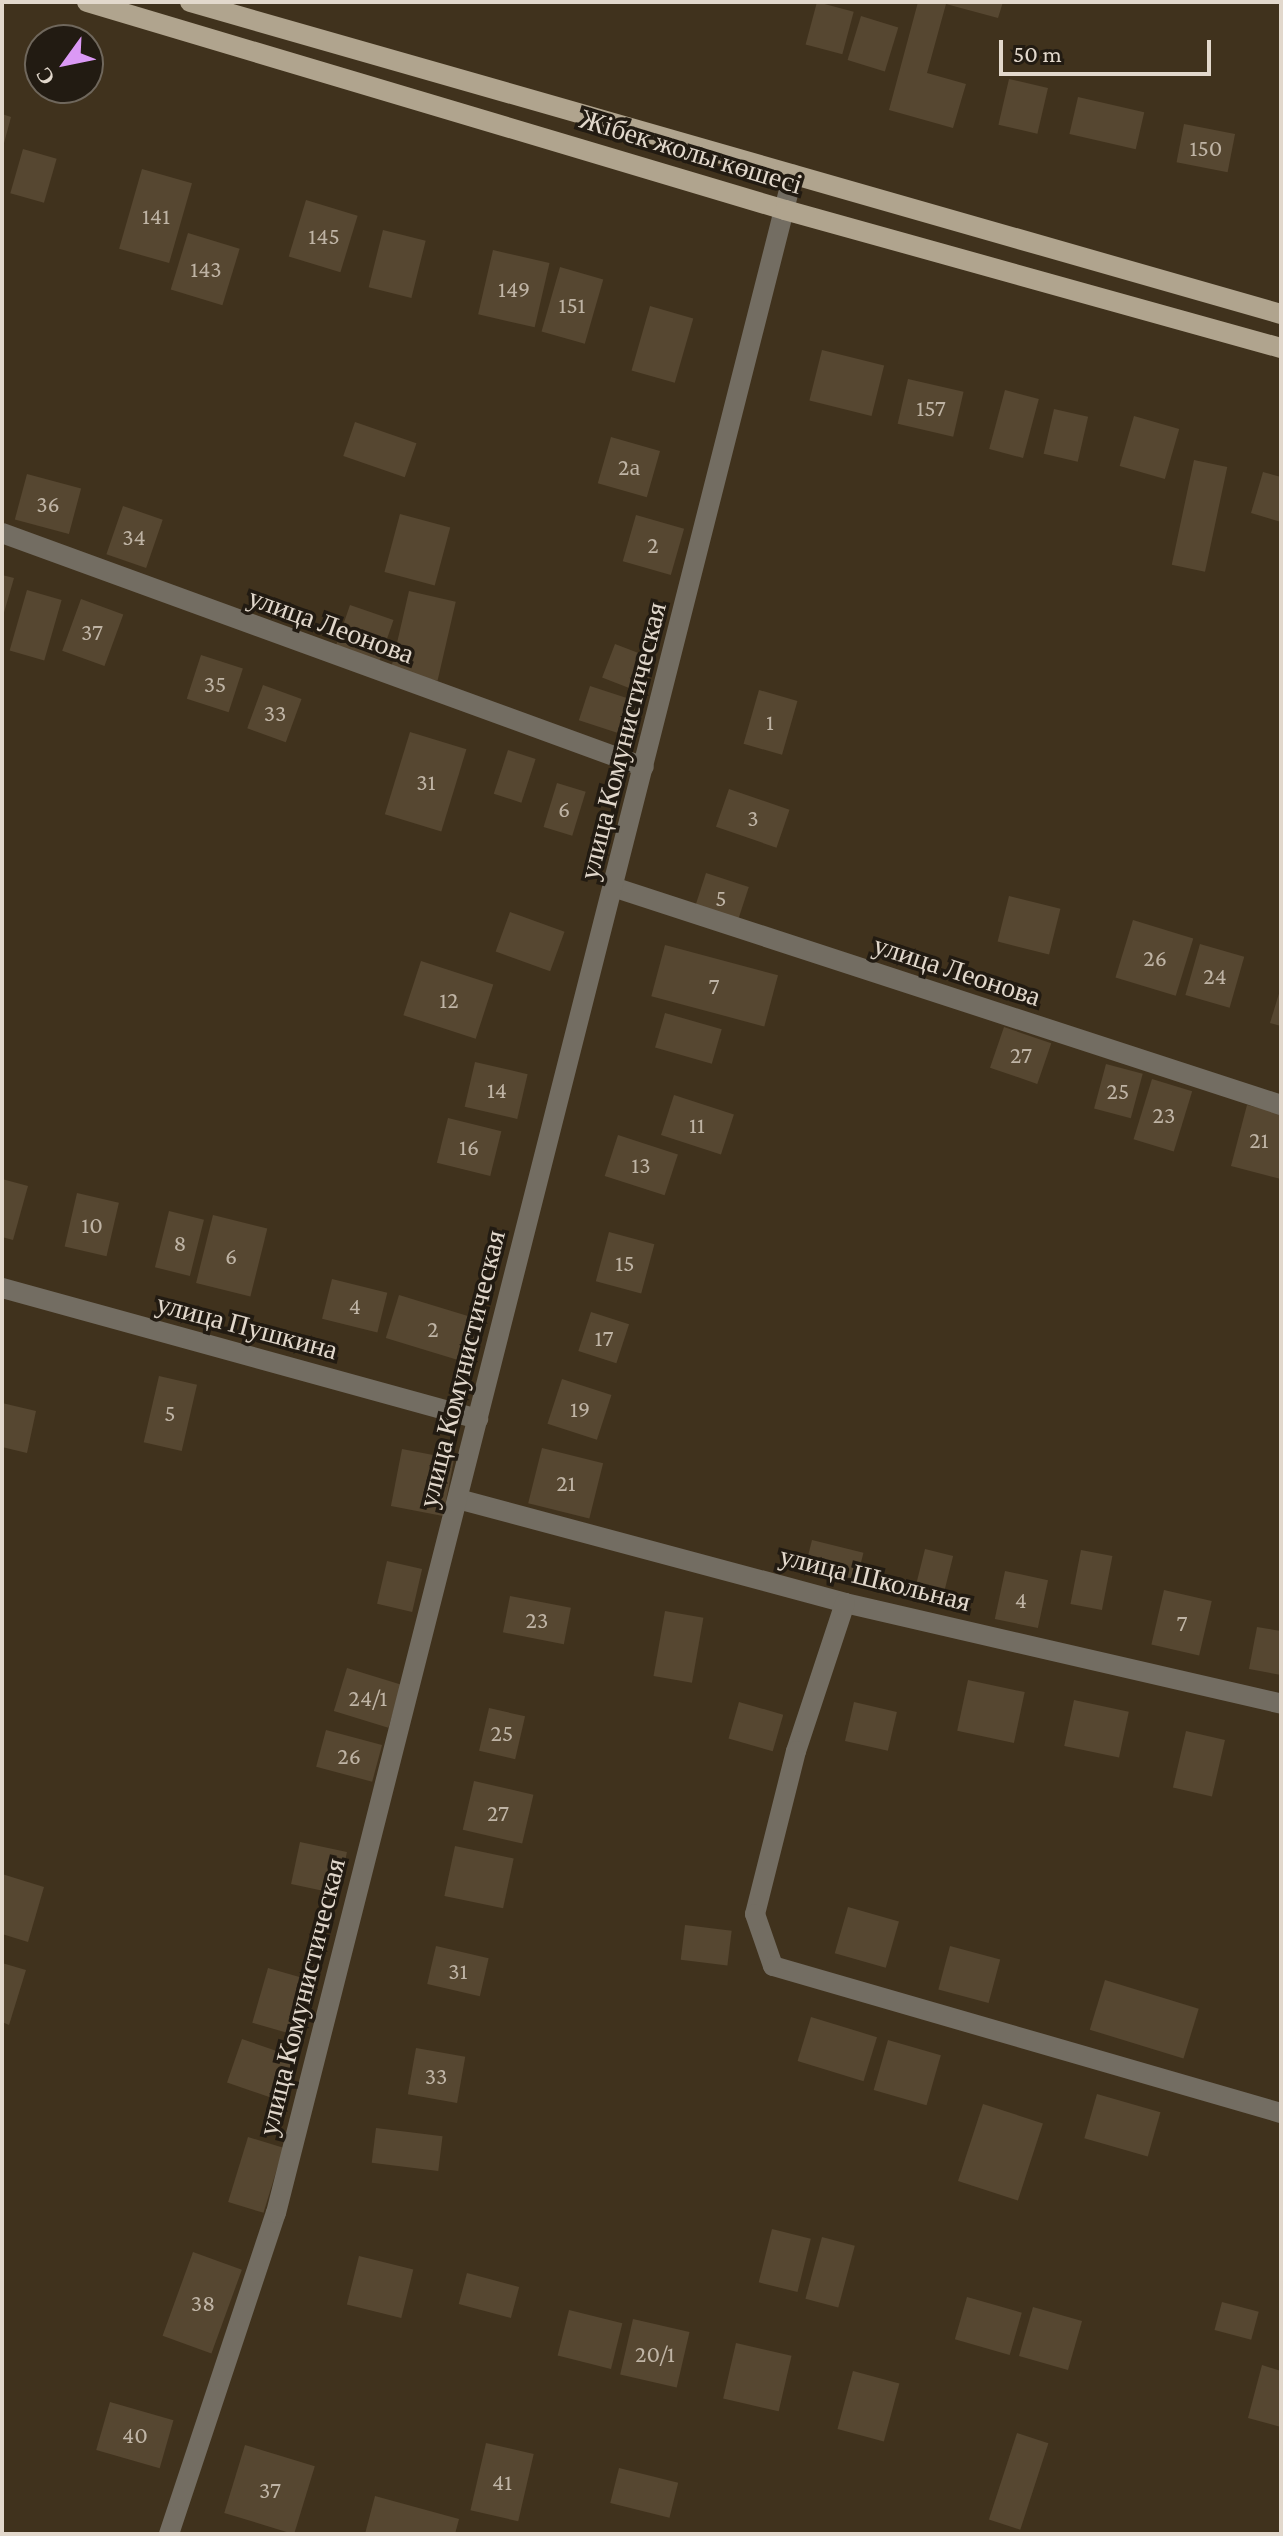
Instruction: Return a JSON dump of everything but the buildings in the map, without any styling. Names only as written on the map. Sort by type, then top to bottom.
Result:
[{"type":"main road","name":"Жібек жолы көшесі","points":[[87,2],[785,210],[1281,348]]},
{"type":"main road","name":"Жібек жолы көшесі","points":[[190,2],[1281,314]]},
{"type":"street","name":"улица Комунистическая","points":[[169,2534],[276,2213],[616,888],[793,175]]},
{"type":"street","name":"улица Леонова","points":[[2,533],[644,767]]},
{"type":"street","name":"улица Леонова","points":[[616,888],[1281,1105]]},
{"type":"street","name":"улица Пушкина","points":[[2,1288],[478,1419]]},
{"type":"street","name":"улица Школьная","points":[[458,1499],[845,1603],[1281,1704]]},
{"type":"street","points":[[845,1603],[796,1751],[755,1914],[773,1966],[1281,2113]]}]
